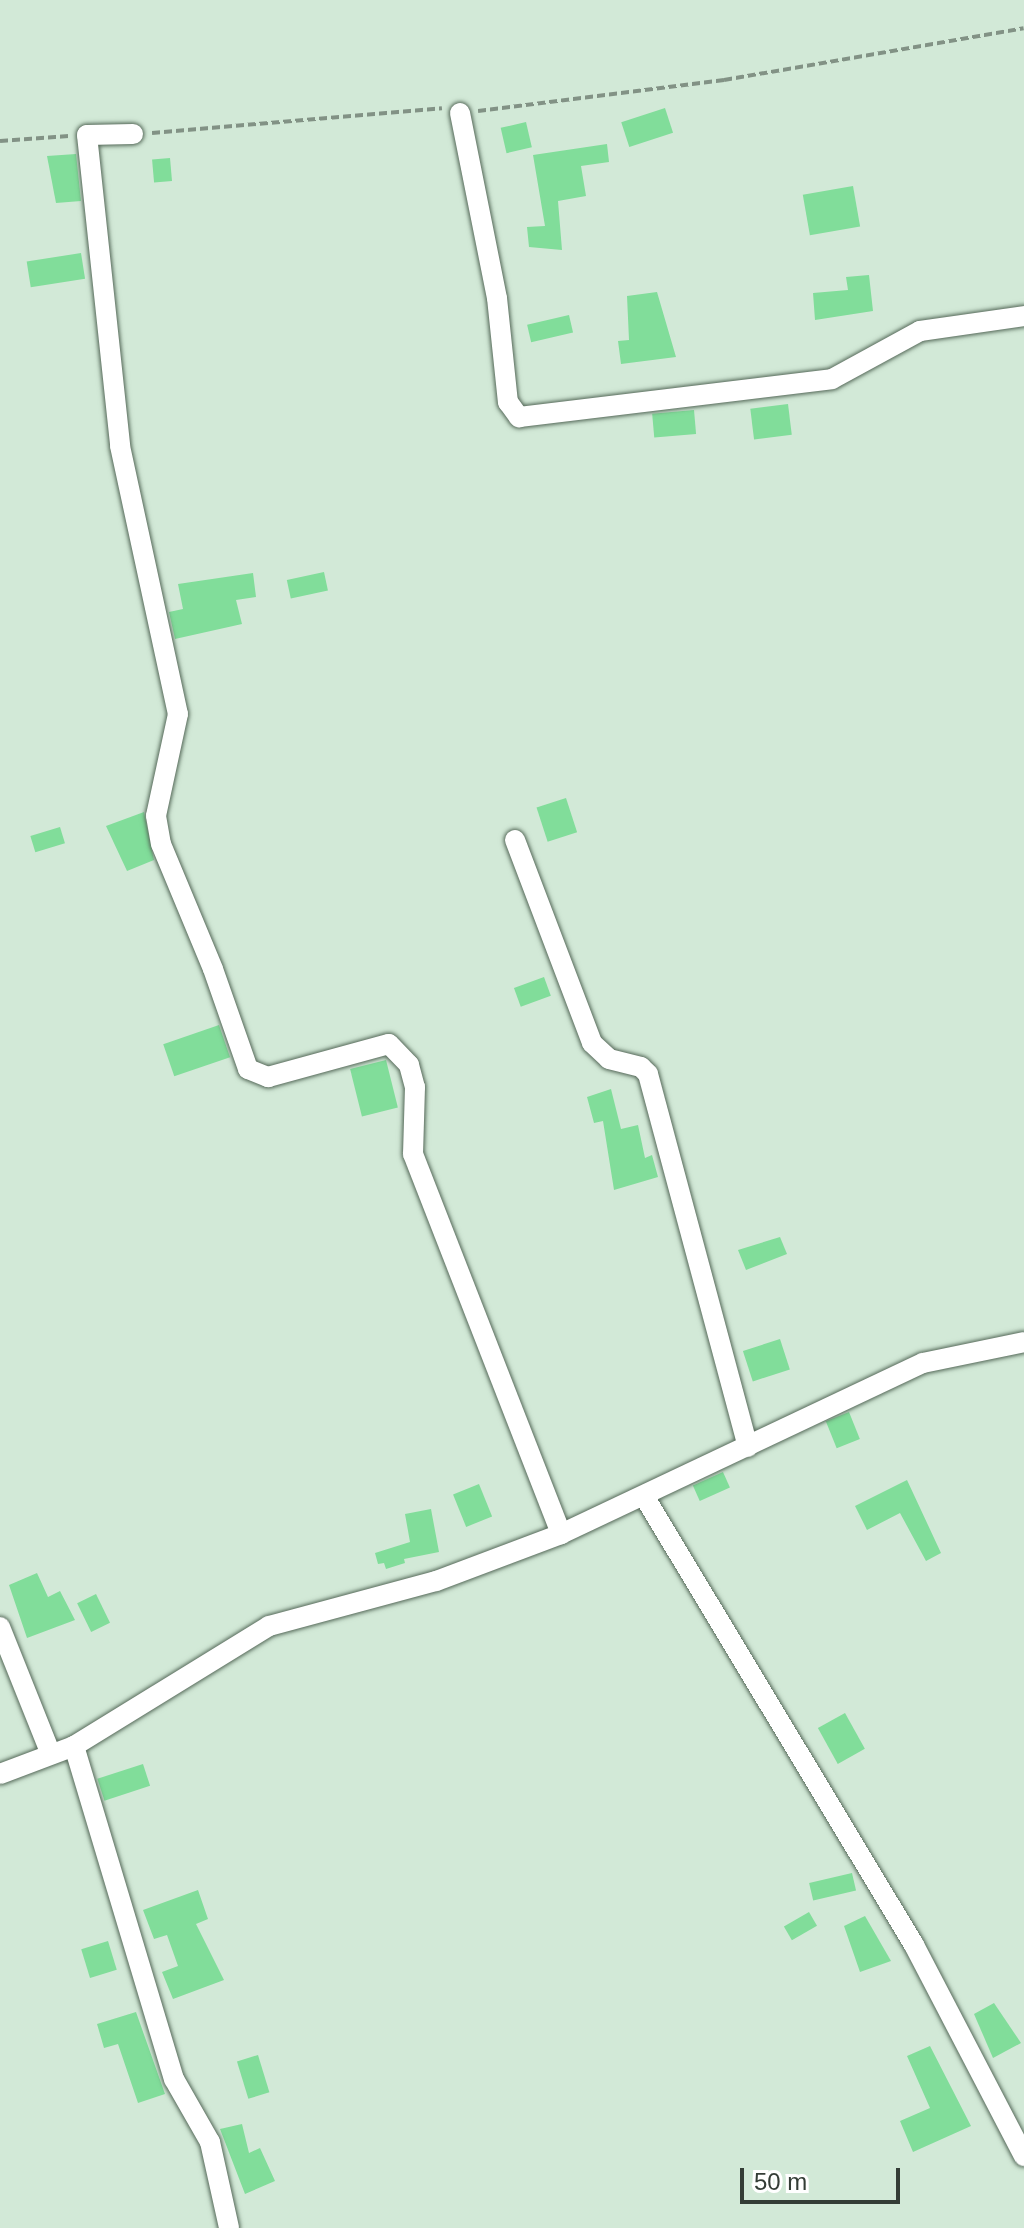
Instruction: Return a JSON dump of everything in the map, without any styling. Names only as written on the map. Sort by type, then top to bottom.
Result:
[{"type":"street","points":[[460,113],[497,298],[508,402],[519,417],[832,379],[920,331],[1024,316]]},
{"type":"street","points":[[133,134],[87,135],[120,446],[178,714],[156,816],[161,844],[248,1069],[268,1077],[389,1044],[409,1065],[415,1087],[413,1154],[561,1534]]},
{"type":"street","points":[[515,840],[592,1043],[609,1059],[641,1067],[648,1074],[748,1447]]},
{"type":"street","points":[[0,1774],[50,1752],[74,1746],[269,1626],[436,1581],[561,1534],[923,1363],[1024,1342]]},
{"type":"street","points":[[644,1496],[914,1945],[1024,2156]]},
{"type":"street","points":[[0,1627],[50,1752]]},
{"type":"street","points":[[74,1746],[174,2079],[210,2142],[229,2228]]},
{"type":"path","points":[[133,134],[440,108],[460,113],[724,80],[1024,28]]},
{"type":"path","points":[[0,141],[87,135]]},
{"type":"building","points":[[665,108],[673,133],[629,147],[621,122]]},
{"type":"building","points":[[526,122],[532,147],[507,153],[501,128]]},
{"type":"building","points":[[607,144],[609,162],[581,166],[586,196],[558,201],[562,250],[529,247],[527,227],[545,226],[533,155]]},
{"type":"building","points":[[76,154],[81,201],[56,203],[47,156]]},
{"type":"building","points":[[170,158],[172,181],[154,182],[152,160]]},
{"type":"building","points":[[853,186],[860,226],[810,235],[803,195]]},
{"type":"building","points":[[81,253],[85,279],[31,287],[27,262]]},
{"type":"building","points":[[869,275],[873,311],[815,320],[813,293],[848,290],[846,277]]},
{"type":"building","points":[[657,292],[676,357],[621,364],[618,341],[629,340],[627,296]]},
{"type":"building","points":[[569,315],[573,333],[531,342],[527,325]]},
{"type":"building","points":[[788,404],[792,435],[754,439],[750,409]]},
{"type":"building","points":[[694,410],[696,434],[654,438],[652,414]]},
{"type":"building","points":[[324,572],[328,591],[291,598],[287,580]]},
{"type":"building","points":[[253,573],[256,597],[236,600],[242,624],[175,639],[169,612],[183,609],[178,584]]},
{"type":"building","points":[[566,798],[577,832],[548,842],[537,808]]},
{"type":"building","points":[[144,812],[154,860],[127,871],[106,826]]},
{"type":"building","points":[[60,827],[65,843],[35,852],[30,836]]},
{"type":"building","points":[[544,977],[551,996],[521,1007],[514,988]]},
{"type":"building","points":[[219,1025],[230,1057],[174,1076],[163,1044]]},
{"type":"building","points":[[386,1060],[398,1108],[362,1116],[350,1069]]},
{"type":"building","points":[[611,1089],[621,1129],[638,1125],[645,1158],[652,1155],[658,1177],[614,1190],[603,1121],[594,1123],[587,1097]]},
{"type":"building","points":[[780,1237],[787,1254],[746,1270],[738,1250]]},
{"type":"building","points":[[780,1339],[790,1369],[753,1381],[743,1351]]},
{"type":"building","points":[[849,1412],[860,1439],[837,1448],[826,1421]]},
{"type":"building","points":[[723,1472],[730,1488],[700,1501],[693,1485]]},
{"type":"building","points":[[907,1480],[941,1553],[926,1561],[900,1513],[867,1530],[855,1506]]},
{"type":"building","points":[[479,1484],[492,1516],[466,1527],[453,1494]]},
{"type":"building","points":[[431,1509],[439,1552],[404,1559],[405,1563],[386,1569],[384,1563],[378,1564],[375,1553],[410,1542],[405,1514]]},
{"type":"building","points":[[37,1573],[48,1597],[60,1591],[75,1620],[27,1638],[9,1585]]},
{"type":"building","points":[[96,1594],[110,1623],[91,1632],[77,1603]]},
{"type":"building","points":[[845,1713],[865,1749],[838,1764],[818,1728]]},
{"type":"building","points":[[143,1764],[150,1786],[104,1801],[97,1779]]},
{"type":"building","points":[[852,1873],[856,1891],[813,1900],[809,1883]]},
{"type":"building","points":[[198,1890],[208,1919],[196,1924],[224,1980],[173,1999],[162,1972],[178,1966],[167,1935],[154,1939],[143,1910]]},
{"type":"building","points":[[809,1912],[817,1926],[792,1940],[784,1927]]},
{"type":"building","points":[[865,1916],[891,1961],[860,1972],[844,1926]]},
{"type":"building","points":[[108,1941],[117,1970],[90,1978],[81,1949]]},
{"type":"building","points":[[994,2003],[1021,2043],[993,2058],[974,2014]]},
{"type":"building","points":[[136,2012],[165,2094],[138,2103],[118,2044],[104,2048],[97,2024]]},
{"type":"building","points":[[930,2046],[971,2126],[913,2152],[900,2121],[930,2108],[907,2056]]},
{"type":"building","points":[[258,2055],[269,2092],[248,2099],[237,2061]]},
{"type":"building","points":[[242,2124],[249,2153],[260,2148],[275,2181],[245,2194],[220,2129]]}]
